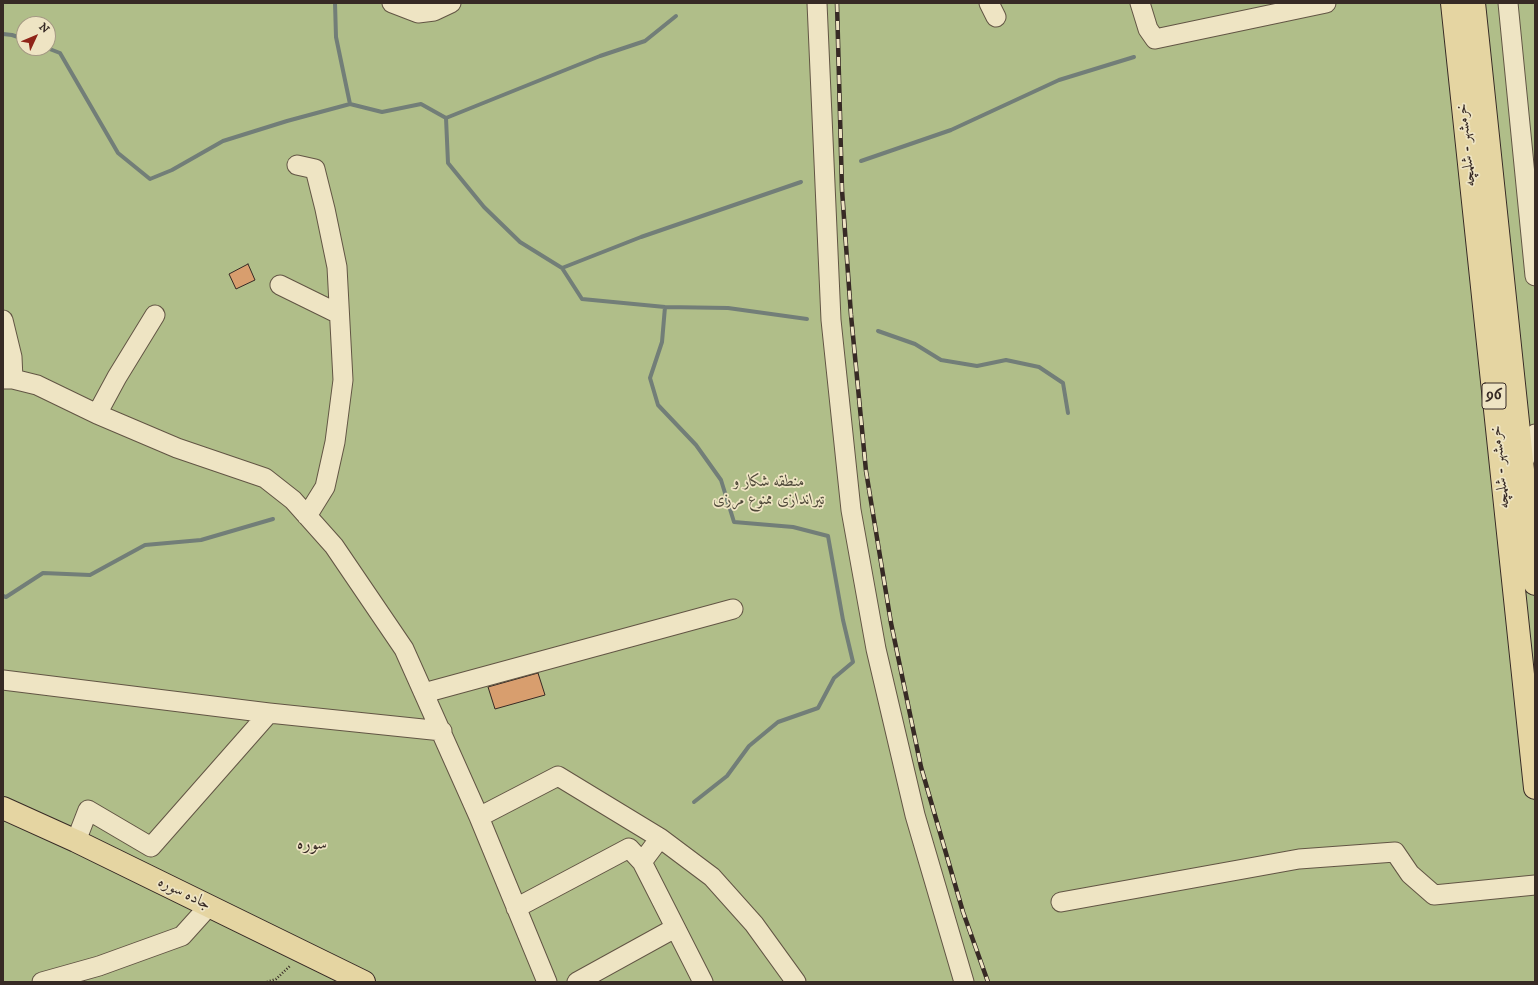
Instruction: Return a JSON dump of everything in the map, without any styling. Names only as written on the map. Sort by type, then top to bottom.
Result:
[{"type":"main road","name":"خرمشهر - شلمچه","points":[[1452,3],[1535,788]]},
{"type":"main road","name":"خرمشهر - شلمچه","points":[[1474,3],[1535,584]]},
{"type":"main road","name":"جاده سوره","points":[[3,808],[364,982]]},
{"type":"street","points":[[392,3],[418,13],[434,11],[451,3]]},
{"type":"street","points":[[817,3],[830,320],[851,510],[876,649],[915,815],[964,982]]},
{"type":"street","points":[[1140,3],[1148,29],[1155,39],[1294,6],[1326,3]]},
{"type":"street","points":[[1508,3],[1535,276]]},
{"type":"street","points":[[297,165],[315,169],[337,267],[343,380],[335,442],[325,487],[307,516]]},
{"type":"street","points":[[280,285],[339,314]]},
{"type":"street","points":[[97,414],[117,377],[155,315]]},
{"type":"street","points":[[3,320],[12,356],[8,379],[37,385],[97,414],[177,448],[264,478],[293,500],[334,546],[404,649],[442,731],[479,817],[547,982]]},
{"type":"street","points":[[1522,463],[1535,434]]},
{"type":"street","points":[[424,693],[733,609]]},
{"type":"street","points":[[3,680],[269,713],[442,731]]},
{"type":"street","points":[[142,874],[151,847],[269,713]]},
{"type":"street","points":[[479,817],[558,776],[660,838],[712,877],[754,924],[796,982]]},
{"type":"street","points":[[76,842],[88,810],[151,847]]},
{"type":"street","points":[[642,862],[660,838]]},
{"type":"street","points":[[516,908],[629,848],[642,862],[703,982]]},
{"type":"street","points":[[1061,902],[1299,859],[1395,852],[1410,874],[1434,895],[1535,885]]},
{"type":"street","points":[[42,982],[100,966],[182,936],[209,906]]},
{"type":"street","points":[[577,982],[675,928]]},
{"type":"path","points":[[267,982],[276,979],[304,952]]},
{"type":"green space","name":"منطقه شکار و تیراندازی ممنوع مرزی","points":[[3,3],[1535,3],[1535,982],[3,982]]},
{"type":"building","points":[[248,264],[255,280],[236,289],[229,274]]},
{"type":"building","points":[[538,673],[545,695],[495,709],[488,687]]},
{"type":"waterway","points":[[335,3],[336,37],[350,104]]},
{"type":"waterway","points":[[446,118],[600,56],[645,41],[676,16]]},
{"type":"waterway","points":[[3,34],[16,36]]},
{"type":"waterway","points":[[56,51],[60,53],[118,153],[150,179],[172,170],[223,141],[287,121],[350,104],[382,112],[421,104],[446,118],[448,163],[484,207],[520,242],[562,268],[582,299],[665,307],[728,308],[807,319]]},
{"type":"waterway","points":[[861,161],[951,130],[1059,80],[1134,57]]},
{"type":"waterway","points":[[562,268],[641,237],[801,182]]},
{"type":"waterway","points":[[665,307],[662,342],[650,378],[658,405],[696,445],[721,480],[734,522],[793,527],[828,536],[843,620],[853,662],[834,678],[818,708],[778,722],[749,746],[727,776],[694,802]]},
{"type":"waterway","points":[[878,331],[915,344],[941,360],[977,366],[1006,360],[1039,367],[1063,383],[1068,413]]},
{"type":"waterway","points":[[3,596],[6,597],[43,573],[90,575],[145,545],[201,540],[273,519]]},
{"type":"railway","points":[[837,3],[842,190],[851,315],[866,471],[891,623],[921,767],[963,912],[988,982]]},
{"type":"district","name":"سوره","points":[[312,845]]}]
